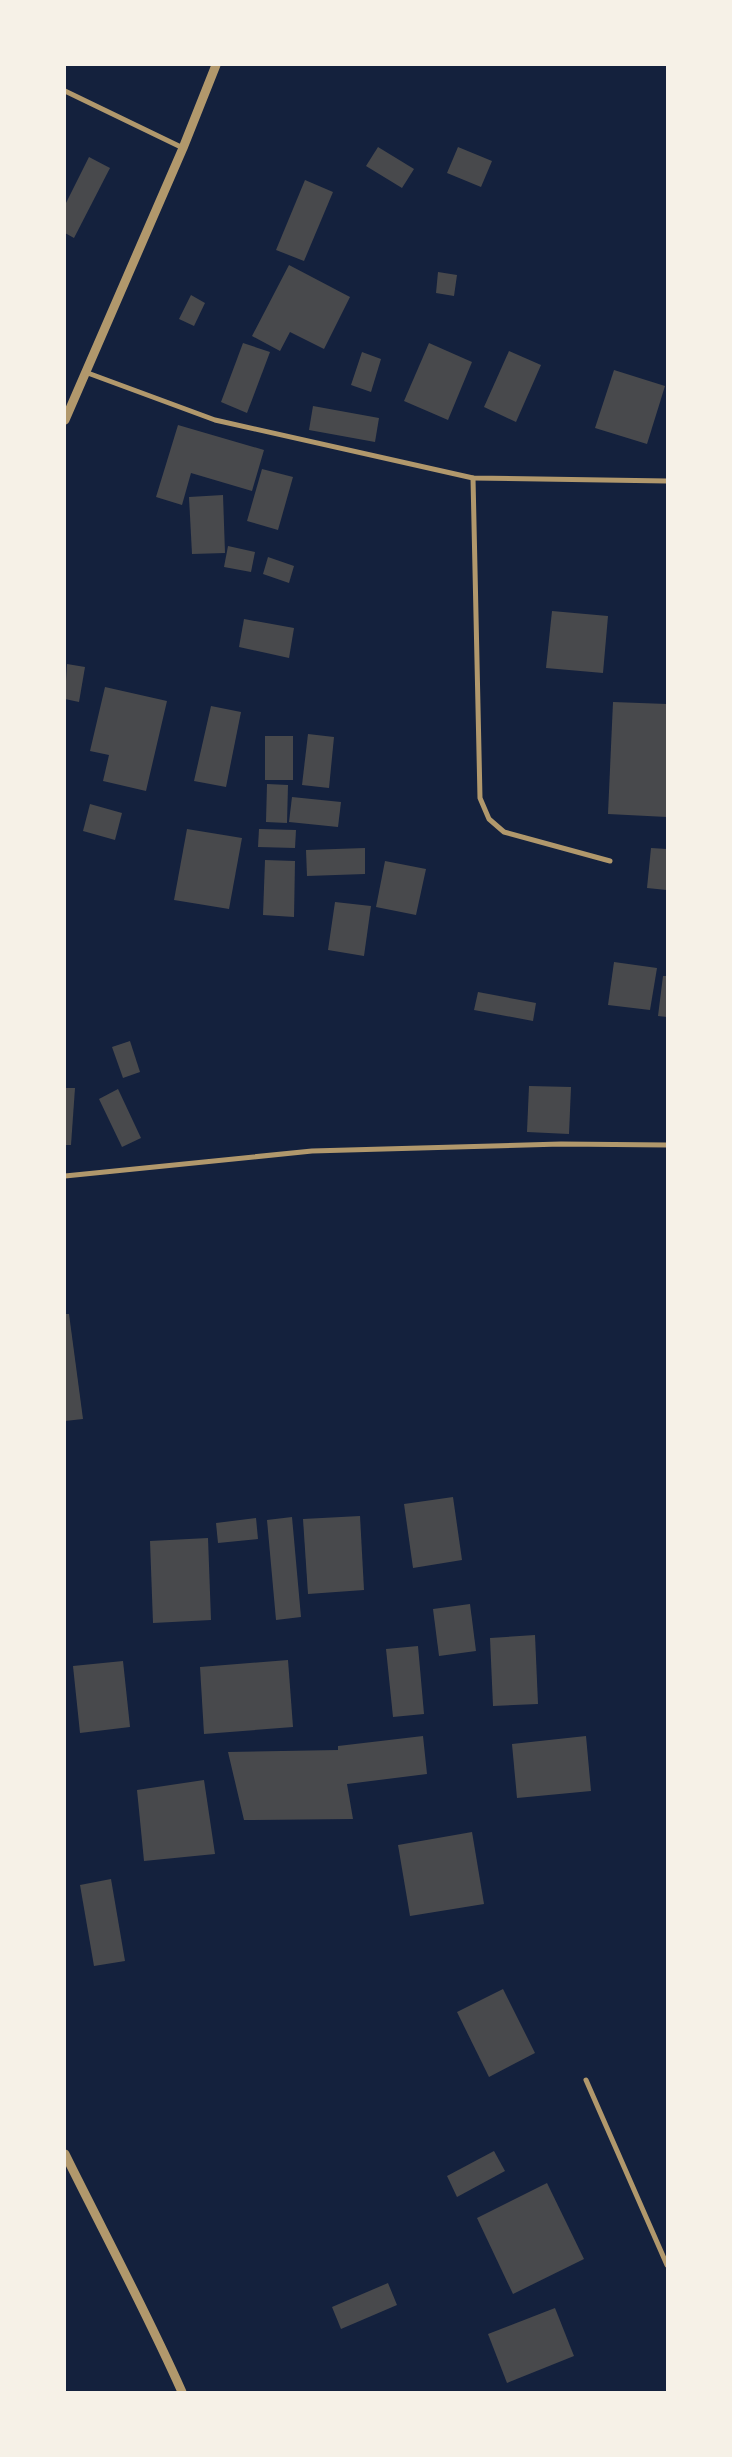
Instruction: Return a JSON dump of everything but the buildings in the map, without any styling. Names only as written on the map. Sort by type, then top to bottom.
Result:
[{"type":"street","points":[[65,420],[184,148],[216,65]]},
{"type":"street","points":[[65,91],[184,148]]},
{"type":"street","points":[[85,372],[216,420],[473,478],[667,481]]},
{"type":"street","points":[[473,478],[480,798],[489,819],[504,832],[610,861]]},
{"type":"street","points":[[65,1176],[312,1151],[561,1144],[667,1145]]},
{"type":"street","points":[[586,2080],[667,2265]]},
{"type":"street","points":[[65,2154],[116,2259],[156,2334],[182,2392]]}]
